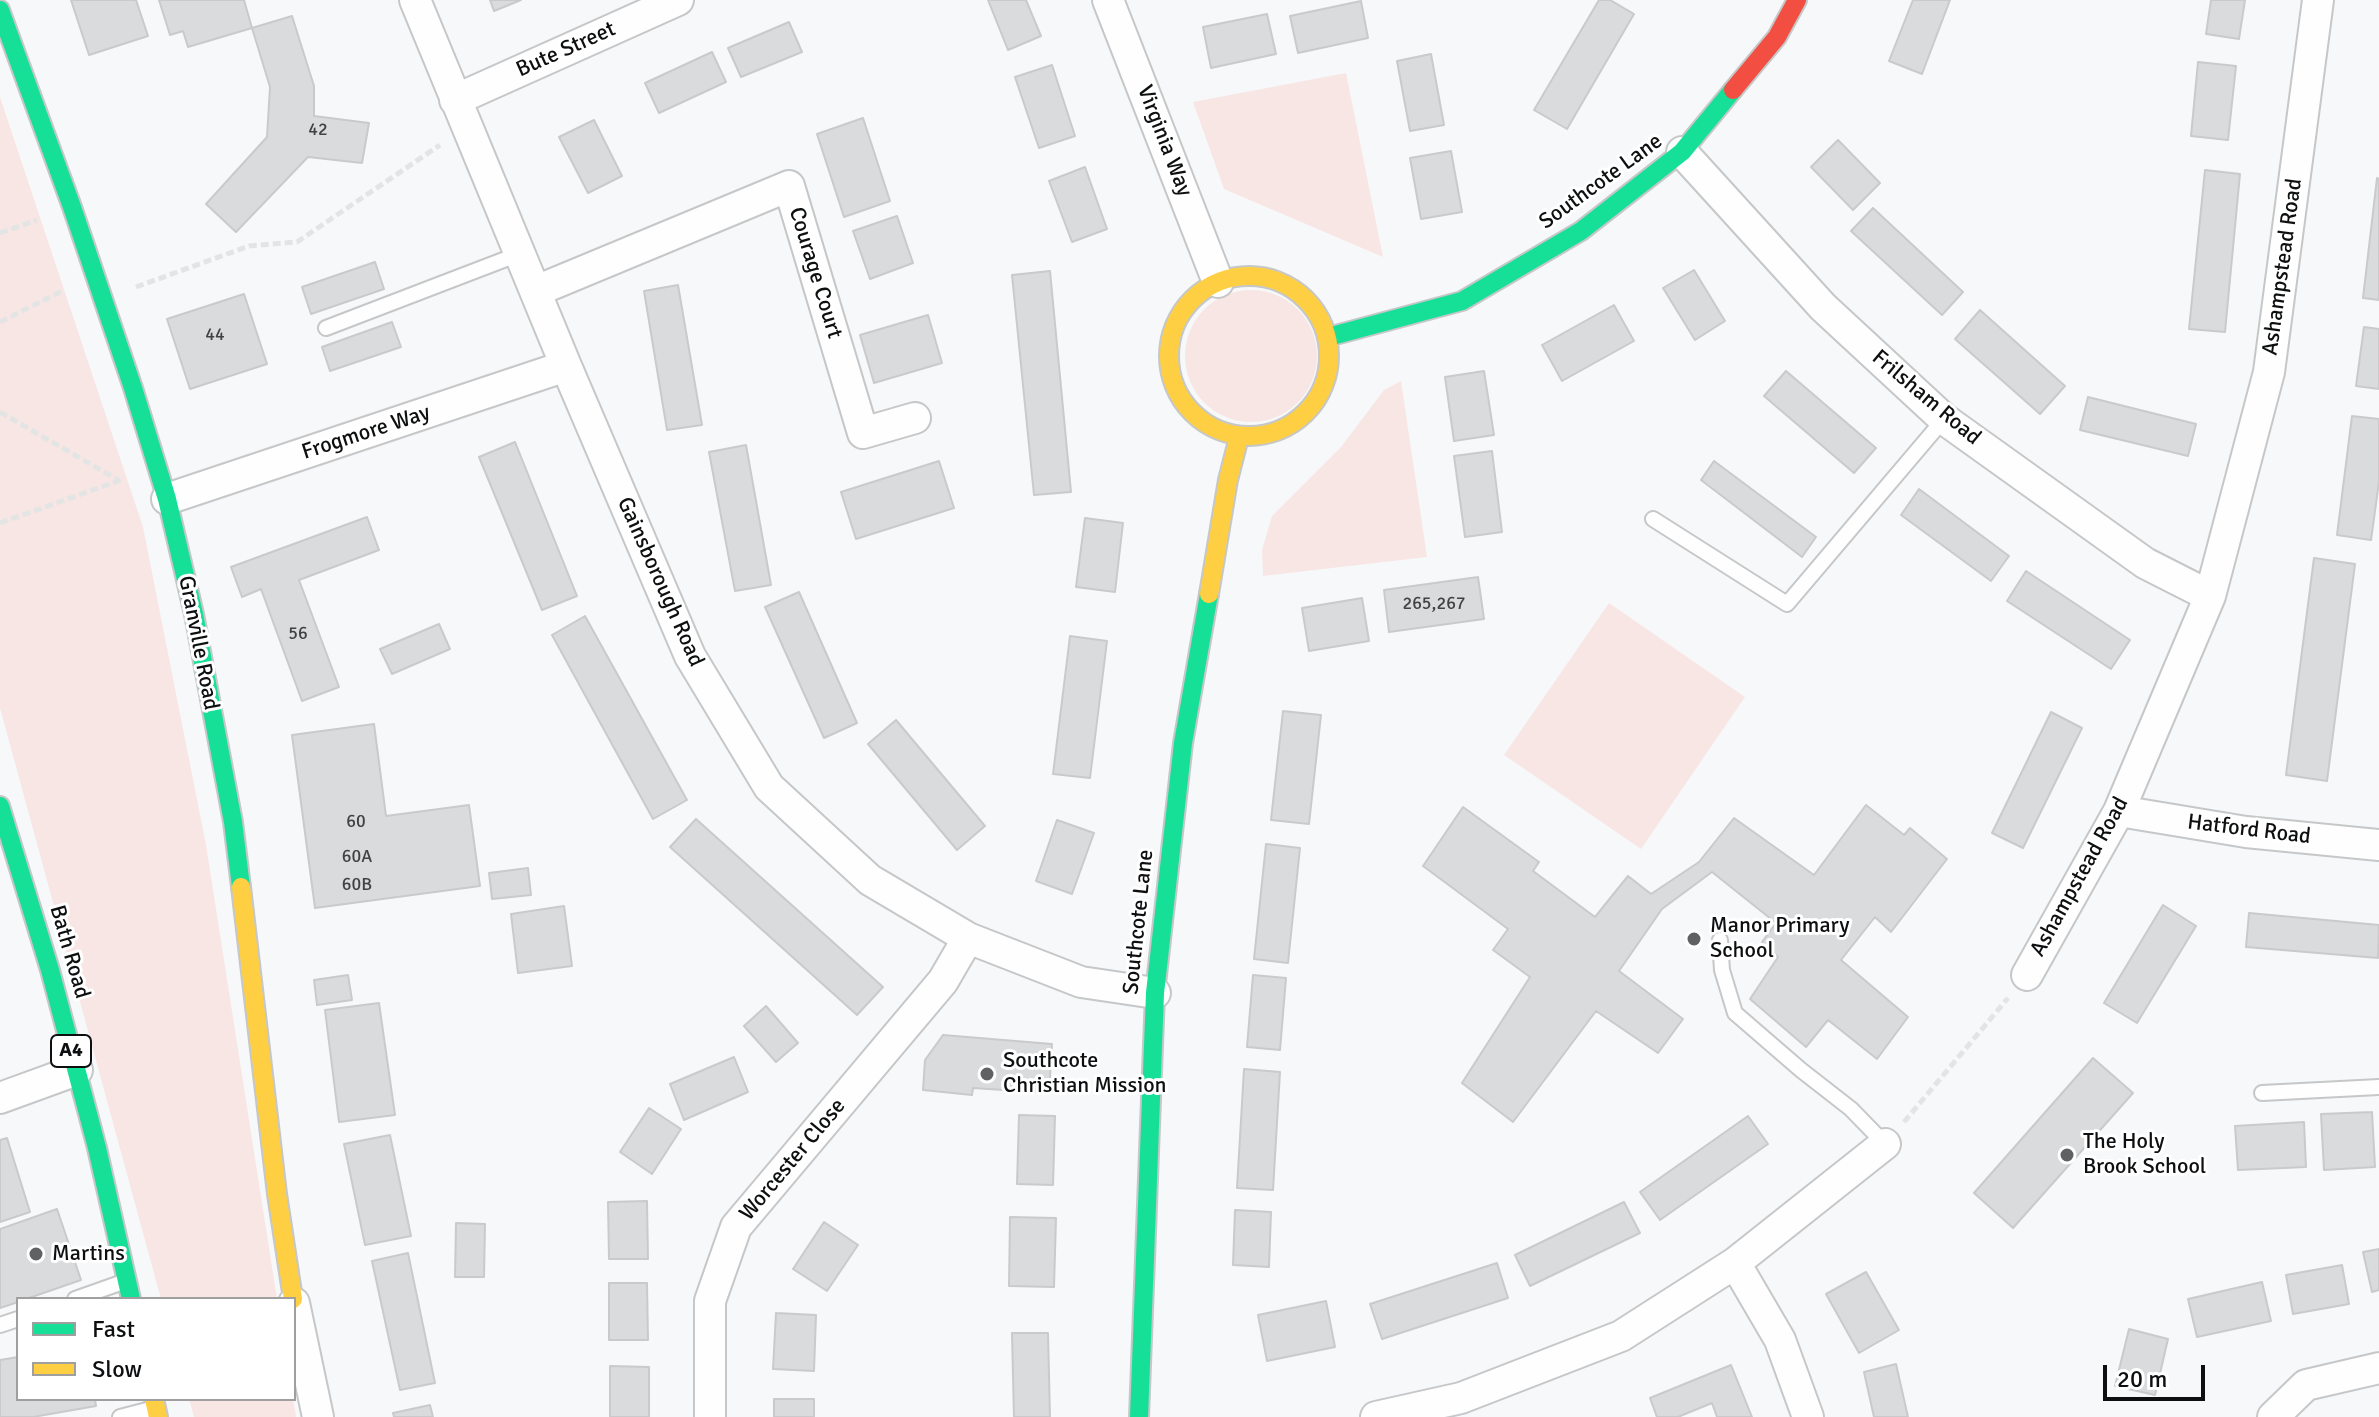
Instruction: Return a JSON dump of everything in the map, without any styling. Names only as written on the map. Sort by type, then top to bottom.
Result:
[{"type":"street","name":"Gainsborough Road","points":[[415,0],[690,656],[769,787],[870,880],[968,938],[1081,982],[1155,993]]},
{"type":"street","name":"Bute Street","points":[[461,113],[678,0]]},
{"type":"street","name":"Virginia Way","points":[[1108,0],[1218,282]]},
{"type":"street","name":"Southcote Lane","points":[[1328,337],[1462,301],[1581,231],[1682,152],[1777,37],[1797,0]]},
{"type":"street","name":"Ashampstead Road","points":[[2027,975],[2119,811],[2210,596],[2269,372],[2318,0]]},
{"type":"street","name":"Granville Road","points":[[0,10],[95,274],[158,467],[194,614],[233,822],[275,1178],[293,1297]]},
{"type":"street","name":"Frilsham Road","points":[[1682,152],[1823,307],[1944,419],[2145,563],[2210,596]]},
{"type":"street","name":"Courage Court","points":[[536,291],[789,186],[863,433],[915,418]]},
{"type":"street","points":[[1238,275],[1262,276],[1300,293],[1319,314],[1328,337],[1330,365],[1323,389],[1307,413],[1291,426],[1265,436],[1239,437],[1212,428],[1189,410],[1174,386],[1169,341],[1178,317],[1195,295],[1218,282],[1238,275]]},
{"type":"street","name":"Frogmore Way","points":[[167,499],[566,366]]},
{"type":"street","name":"Southcote Lane","points":[[1139,1417],[1155,993],[1183,743],[1228,480],[1239,437]]},
{"type":"street","name":"Bath Road","points":[[0,806],[77,1070],[129,1290]]},
{"type":"street","name":"Hatford Road","points":[[2119,811],[2246,832],[2379,845]]},
{"type":"street","name":"Worcester Close","points":[[710,1417],[710,1301],[736,1227],[943,981],[968,938]]},
{"type":"street","points":[[0,1098],[77,1070]]},
{"type":"street","points":[[1376,1417],[1463,1407],[1621,1336],[1735,1263],[1885,1144]]},
{"type":"street","points":[[1735,1263],[1780,1340],[1808,1417]]},
{"type":"street","name":"Granville Road","points":[[296,1311],[318,1417]]},
{"type":"street","points":[[2273,1417],[2306,1385],[2379,1368]]},
{"type":"lane","points":[[326,328],[519,254]]},
{"type":"lane","points":[[1653,519],[1787,604],[1944,419]]},
{"type":"lane","points":[[1720,940],[1722,970],[1735,1013],[1851,1109],[1885,1144]]},
{"type":"lane","points":[[2262,1093],[2379,1087]]},
{"type":"lane","points":[[87,1297],[129,1290]]},
{"type":"lane","points":[[120,1417],[156,1408]]},
{"type":"path","points":[[103,299],[249,246],[297,242],[461,113]]},
{"type":"path","points":[[0,322],[95,274]]},
{"type":"path","points":[[0,412],[119,481]]},
{"type":"path","points":[[0,523],[158,467]]},
{"type":"path","name":"Ashampstead Road","points":[[1885,1144],[2027,975]]},
{"type":"shaded area","points":[[1346,73],[1383,257],[1224,189],[1193,102]]},
{"type":"shaded area","points":[[0,97],[143,527],[206,845],[277,1297],[160,1297],[0,708]]},
{"type":"shaded area","points":[[1251,290],[1276,295],[1297,310],[1312,331],[1317,356],[1312,381],[1297,402],[1276,417],[1251,422],[1226,417],[1205,402],[1190,381],[1185,356],[1190,331],[1205,310],[1226,295]]},
{"type":"shaded area","points":[[1401,381],[1427,557],[1263,576],[1262,550],[1272,516],[1341,447],[1384,390]]},
{"type":"shaded area","points":[[1609,603],[1745,697],[1641,849],[1504,755]]},
{"type":"shaded area","points":[[190,1401],[293,1401],[296,1417],[194,1417]]},
{"type":"building","points":[[71,0],[136,0],[148,36],[89,55]]},
{"type":"building","points":[[159,0],[244,0],[252,28],[188,47],[183,31],[170,35]]},
{"type":"building","points":[[490,0],[521,0],[494,11]]},
{"type":"building","points":[[988,0],[1026,0],[1041,36],[1008,50]]},
{"type":"building","points":[[1599,0],[1610,0],[1634,14],[1567,129],[1534,110]]},
{"type":"building","points":[[1913,0],[1950,0],[1922,74],[1889,61]]},
{"type":"building","points":[[2211,0],[2245,0],[2239,39],[2206,34]]},
{"type":"building","points":[[1361,1],[1368,38],[1298,53],[1290,16]]},
{"type":"building","points":[[1267,14],[1276,54],[1211,68],[1203,27]]},
{"type":"building","points":[[292,16],[314,86],[314,116],[369,123],[362,163],[308,157],[236,232],[206,204],[267,137],[270,87],[252,28]]},
{"type":"building","points":[[789,22],[802,52],[741,77],[728,48]]},
{"type":"building","points":[[712,52],[726,82],[659,113],[645,83]]},
{"type":"building","points":[[1431,54],[1444,125],[1410,131],[1397,61]]},
{"type":"building","points":[[2198,62],[2236,66],[2228,140],[2191,136]]},
{"type":"building","points":[[1052,65],[1075,136],[1039,148],[1015,77]]},
{"type":"building","points":[[863,118],[890,201],[844,217],[817,134]]},
{"type":"building","points":[[594,120],[622,176],[588,193],[559,137]]},
{"type":"building","points":[[1838,140],[1880,183],[1853,210],[1811,167]]},
{"type":"building","points":[[1451,151],[1462,212],[1421,219],[1410,158]]},
{"type":"building","points":[[1085,167],[1107,229],[1072,242],[1049,181]]},
{"type":"building","points":[[2205,170],[2240,174],[2225,332],[2189,329]]},
{"type":"building","points":[[2379,179],[2379,300],[2363,298]]},
{"type":"building","points":[[1873,208],[1963,292],[1942,315],[1851,231]]},
{"type":"building","points":[[897,216],[913,263],[870,279],[853,231]]},
{"type":"building","points":[[375,262],[384,289],[311,314],[302,287]]},
{"type":"building","points":[[1694,270],[1725,321],[1695,340],[1663,288]]},
{"type":"building","points":[[1050,271],[1071,492],[1034,495],[1012,275]]},
{"type":"building","points":[[678,285],[702,425],[667,430],[644,291]]},
{"type":"building","points":[[244,294],[267,364],[190,389],[167,319]]},
{"type":"building","points":[[1614,305],[1634,341],[1562,381],[1542,345]]},
{"type":"building","points":[[1980,310],[2065,386],[2040,414],[1955,339]]},
{"type":"building","points":[[928,315],[942,363],[874,383],[860,335]]},
{"type":"building","points":[[392,322],[401,347],[330,371],[322,347]]},
{"type":"building","points":[[2364,327],[2379,329],[2379,389],[2356,386]]},
{"type":"building","points":[[1484,371],[1494,435],[1454,441],[1445,377]]},
{"type":"building","points":[[1786,371],[1876,448],[1854,473],[1764,396]]},
{"type":"building","points":[[2088,397],[2196,424],[2188,456],[2080,430]]},
{"type":"building","points":[[2352,416],[2379,419],[2379,482],[2371,540],[2337,535]]},
{"type":"building","points":[[515,442],[577,596],[542,610],[479,457]]},
{"type":"building","points":[[746,445],[771,585],[735,591],[709,452]]},
{"type":"building","points":[[1492,451],[1502,532],[1465,537],[1454,456]]},
{"type":"building","points":[[939,461],[954,508],[856,539],[841,492]]},
{"type":"building","points":[[1714,461],[1816,537],[1802,557],[1701,480]]},
{"type":"building","points":[[1919,489],[2009,556],[1991,581],[1901,515]]},
{"type":"building","points":[[367,517],[379,550],[299,580],[339,687],[302,701],[261,589],[242,597],[231,567]]},
{"type":"building","points":[[1085,518],[1123,523],[1115,592],[1076,587]]},
{"type":"building","points":[[2314,558],[2355,564],[2327,781],[2286,775]]},
{"type":"building","points":[[2026,571],[2130,640],[2111,669],[2007,601]]},
{"type":"building","points":[[1478,577],[1484,619],[1389,632],[1384,590]]},
{"type":"building","points":[[799,592],[857,723],[824,738],[765,607]]},
{"type":"building","points":[[1362,598],[1369,641],[1309,651],[1302,608]]},
{"type":"building","points":[[585,616],[687,800],[653,819],[552,635]]},
{"type":"building","points":[[439,624],[450,649],[392,674],[380,649]]},
{"type":"building","points":[[1070,636],[1107,641],[1090,778],[1053,774]]},
{"type":"building","points":[[1283,711],[1321,715],[1309,824],[1271,820]]},
{"type":"building","points":[[2051,712],[2082,728],[2023,848],[1992,833]]},
{"type":"building","points":[[896,720],[985,826],[957,850],[868,744]]},
{"type":"building","points":[[374,724],[386,816],[469,805],[480,886],[315,908],[292,735]]},
{"type":"building","points":[[1866,805],[1904,835],[1910,828],[1947,859],[1891,932],[1875,917],[1841,960],[1908,1017],[1877,1059],[1828,1020],[1806,1047],[1750,999],[1778,957],[1762,942],[1776,923],[1712,872],[1662,909],[1619,971],[1683,1019],[1658,1053],[1596,1011],[1513,1122],[1462,1083],[1530,977],[1493,950],[1508,929],[1423,866],[1463,807],[1539,862],[1533,871],[1595,917],[1628,876],[1651,894],[1699,862],[1734,818],[1814,875]]},
{"type":"building","points":[[696,819],[883,987],[857,1015],[670,847]]},
{"type":"building","points":[[1057,820],[1094,833],[1072,894],[1036,881]]},
{"type":"building","points":[[1266,844],[1300,848],[1288,963],[1254,959]]},
{"type":"building","points":[[528,868],[531,895],[492,899],[489,873]]},
{"type":"building","points":[[2163,905],[2196,926],[2137,1023],[2104,1003]]},
{"type":"building","points":[[564,906],[572,966],[518,973],[511,914]]},
{"type":"building","points":[[2249,913],[2379,925],[2378,958],[2246,947]]},
{"type":"building","points":[[348,975],[352,1000],[317,1005],[314,980]]},
{"type":"building","points":[[1253,975],[1286,978],[1280,1050],[1247,1047]]},
{"type":"building","points":[[379,1003],[395,1115],[339,1122],[325,1010]]},
{"type":"building","points":[[766,1006],[798,1043],[776,1062],[744,1026]]},
{"type":"building","name":"Southcote Christian Mission","points":[[943,1035],[1052,1044],[1049,1093],[973,1088],[972,1095],[923,1090],[925,1060]]},
{"type":"building","points":[[734,1057],[748,1092],[684,1120],[670,1084]]},
{"type":"building","points":[[2093,1058],[2133,1093],[2013,1228],[1974,1193]]},
{"type":"building","points":[[1244,1069],[1280,1072],[1273,1190],[1237,1188]]},
{"type":"building","points":[[649,1108],[681,1129],[652,1174],[620,1152]]},
{"type":"building","points":[[2372,1112],[2375,1167],[2324,1170],[2321,1114]]},
{"type":"building","points":[[1019,1115],[1055,1116],[1053,1185],[1017,1184]]},
{"type":"building","points":[[1748,1116],[1768,1144],[1660,1220],[1640,1192]]},
{"type":"building","points":[[2304,1122],[2306,1167],[2238,1170],[2235,1126]]},
{"type":"building","points":[[390,1135],[411,1236],[365,1245],[344,1144]]},
{"type":"building","points":[[7,1138],[30,1212],[0,1222],[0,1140]]},
{"type":"building","points":[[647,1201],[648,1259],[609,1259],[608,1202]]},
{"type":"building","points":[[1624,1202],[1640,1233],[1530,1286],[1515,1255]]},
{"type":"building","name":"Martins","points":[[57,1209],[81,1280],[32,1297],[16,1297],[16,1303],[0,1308],[0,1229]]},
{"type":"building","points":[[1235,1210],[1271,1212],[1269,1267],[1233,1265]]},
{"type":"building","points":[[1010,1217],[1056,1218],[1054,1287],[1009,1286]]},
{"type":"building","points":[[824,1222],[858,1245],[827,1291],[793,1269]]},
{"type":"building","points":[[456,1223],[485,1224],[484,1277],[455,1277]]},
{"type":"building","points":[[2379,1249],[2379,1290],[2372,1292],[2363,1252]]},
{"type":"building","points":[[408,1253],[435,1383],[400,1390],[372,1261]]},
{"type":"building","points":[[1497,1263],[1508,1298],[1382,1339],[1370,1304]]},
{"type":"building","points":[[2342,1265],[2349,1304],[2293,1314],[2286,1275]]},
{"type":"building","points":[[1866,1272],[1899,1330],[1859,1353],[1826,1294]]},
{"type":"building","points":[[2262,1282],[2271,1321],[2197,1337],[2188,1299]]},
{"type":"building","points":[[609,1283],[647,1283],[648,1340],[609,1340]]},
{"type":"building","points":[[1326,1301],[1335,1347],[1267,1361],[1258,1315]]},
{"type":"building","points":[[776,1313],[816,1315],[814,1371],[773,1369]]},
{"type":"building","points":[[2129,1329],[2168,1339],[2155,1395],[2115,1386]]},
{"type":"building","points":[[1012,1333],[1048,1333],[1050,1417],[1014,1417]]},
{"type":"building","points":[[16,1357],[16,1401],[95,1401],[96,1406],[33,1417],[0,1417],[0,1360]]},
{"type":"building","points":[[1896,1364],[1908,1417],[1874,1417],[1864,1372]]},
{"type":"building","points":[[1731,1365],[1752,1417],[1717,1417],[1712,1403],[1678,1417],[1657,1417],[1650,1398]]},
{"type":"building","points":[[610,1366],[649,1367],[649,1417],[610,1417]]},
{"type":"building","points":[[774,1399],[814,1399],[814,1417],[774,1417]]},
{"type":"building","points":[[430,1405],[433,1417],[394,1417],[393,1413]]},
{"type":"traffic: fast","points":[[0,10],[72,207],[167,499],[194,614],[233,822],[241,887]]},
{"type":"traffic: fast","points":[[1328,337],[1462,301],[1581,231],[1682,152],[1733,90]]},
{"type":"traffic: fast","points":[[1139,1417],[1155,993],[1183,743],[1209,594]]},
{"type":"traffic: fast","points":[[0,806],[50,970],[97,1148],[131,1297]]},
{"type":"traffic: slow","points":[[1249,276],[1280,282],[1306,299],[1323,325],[1329,356],[1323,387],[1306,413],[1280,430],[1249,436],[1218,430],[1192,413],[1175,387],[1169,356],[1175,325],[1192,299],[1218,282],[1249,276]]},
{"type":"traffic: slow","points":[[1209,594],[1228,480],[1239,437]]},
{"type":"traffic: slow","points":[[241,887],[277,1194],[293,1297]]},
{"type":"traffic: slow","points":[[154,1401],[158,1417]]},
{"type":"traffic: jam","points":[[1733,90],[1777,37],[1797,0]]},
{"type":"place","name":"Manor Primary School","points":[[1694,939]]},
{"type":"place","name":"Southcote Christian Mission","points":[[987,1074]]},
{"type":"place","name":"The Holy Brook School","points":[[2067,1155]]},
{"type":"place","name":"Martins","points":[[36,1254]]}]
